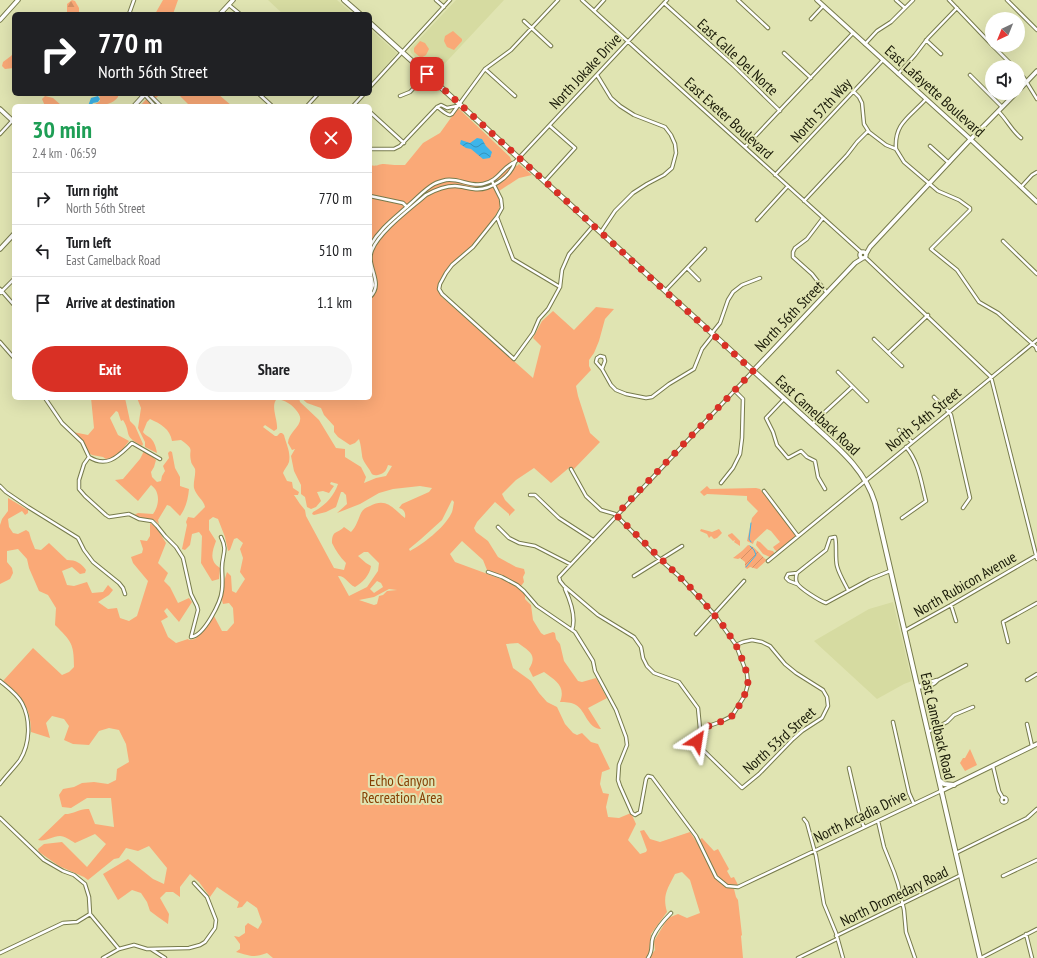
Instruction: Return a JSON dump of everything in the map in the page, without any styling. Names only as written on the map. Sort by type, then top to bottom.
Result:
[{"type":"main road","points":[[344,0],[358,12]]},
{"type":"main road","name":"East Camelback Road","points":[[372,25],[427,74],[458,105],[545,181],[812,424],[845,455],[866,481],[875,503],[981,958]]},
{"type":"main road","points":[[939,780],[944,784],[954,785]]},
{"type":"street","points":[[0,20],[18,0]]},
{"type":"street","points":[[130,12],[134,0]]},
{"type":"street","points":[[222,12],[233,0]]},
{"type":"street","points":[[436,0],[444,7]]},
{"type":"street","points":[[372,85],[450,0]]},
{"type":"street","points":[[437,107],[450,115],[452,114],[485,69],[509,51],[558,0]]},
{"type":"street","name":"East Exeter Boulevard","points":[[582,0],[823,218],[928,315],[991,377]]},
{"type":"street","points":[[594,11],[604,0]]},
{"type":"street","name":"North Jokake Drive","points":[[515,162],[667,0]]},
{"type":"street","points":[[738,0],[768,28]]},
{"type":"street","name":"East Lafayette Boulevard","points":[[817,0],[971,139],[1037,202]]},
{"type":"street","points":[[896,0],[905,8]]},
{"type":"street","points":[[865,44],[877,31],[891,22],[913,0]]},
{"type":"street","points":[[949,0],[985,38]]},
{"type":"street","points":[[1007,0],[1037,30]]},
{"type":"street","name":"East Calle Del Norte","points":[[664,3],[733,65],[780,111]]},
{"type":"street","points":[[229,5],[238,12]]},
{"type":"street","points":[[811,19],[823,6]]},
{"type":"street","points":[[898,74],[926,40],[957,8]]},
{"type":"street","points":[[524,21],[551,46]]},
{"type":"street","points":[[745,147],[853,33]]},
{"type":"street","points":[[926,40],[941,54]]},
{"type":"street","points":[[999,52],[1007,60]]},
{"type":"street","points":[[784,54],[811,78]]},
{"type":"street","name":"North 57th Way","points":[[775,174],[883,60]]},
{"type":"street","points":[[485,69],[515,96]]},
{"type":"street","name":"North 56th Street","points":[[1027,82],[1037,71]]},
{"type":"street","points":[[400,96],[406,95],[410,92],[427,74]]},
{"type":"street","points":[[597,75],[612,98],[620,106],[634,115],[665,127],[676,144],[675,159],[672,168],[664,175],[632,193],[615,212],[601,232]]},
{"type":"street","points":[[970,75],[1002,108]]},
{"type":"street","points":[[1025,80],[1037,100]]},
{"type":"street","points":[[853,91],[862,103],[864,124],[868,131],[886,145],[896,149]]},
{"type":"street","points":[[136,104],[143,96]]},
{"type":"street","points":[[147,96],[153,104]]},
{"type":"street","points":[[148,96],[158,104]]},
{"type":"street","points":[[261,96],[270,104]]},
{"type":"street","points":[[309,104],[316,96]]},
{"type":"street","points":[[355,104],[362,96]]},
{"type":"street","points":[[926,99],[899,128],[896,138],[896,149],[904,162],[941,194],[959,200],[970,208],[931,249],[957,270],[979,302],[998,313],[1037,350]]},
{"type":"street","name":"North 56th Street","points":[[564,586],[559,577],[570,564],[1010,100]]},
{"type":"street","points":[[372,149],[394,149],[404,143],[437,107],[441,105],[447,108],[458,105]]},
{"type":"street","points":[[445,112],[445,109],[447,108]]},
{"type":"street","points":[[0,109],[12,120]]},
{"type":"street","points":[[998,112],[1007,120],[1016,134],[1021,138]]},
{"type":"street","points":[[372,114],[404,143]]},
{"type":"street","points":[[0,134],[12,122]]},
{"type":"street","points":[[545,181],[575,148],[550,126]]},
{"type":"street","points":[[804,201],[847,156],[857,142],[868,131]]},
{"type":"street","points":[[930,146],[949,163]]},
{"type":"street","points":[[372,243],[382,229],[424,191],[436,183],[448,180],[474,185],[482,184],[492,181],[515,162]]},
{"type":"street","points":[[372,250],[378,239],[426,195],[440,188],[455,186],[483,189],[494,185],[514,167],[515,162]]},
{"type":"street","points":[[1021,187],[1032,175],[1037,172]]},
{"type":"street","points":[[492,181],[501,199],[502,208],[497,217],[472,247],[452,265],[440,284],[439,289],[442,294],[514,360],[533,333],[539,320],[548,309],[560,287],[562,270],[569,254],[593,225]]},
{"type":"street","points":[[757,220],[788,186]]},
{"type":"street","points":[[372,196],[403,203],[410,209]]},
{"type":"street","points":[[497,217],[513,260],[560,287]]},
{"type":"street","points":[[823,218],[807,239],[795,248],[793,252],[794,257],[812,274],[827,293]]},
{"type":"street","points":[[0,249],[12,236]]},
{"type":"street","points":[[1003,241],[1037,274]]},
{"type":"street","points":[[665,291],[705,249]]},
{"type":"street","points":[[372,267],[376,284],[372,295]]},
{"type":"street","points":[[686,268],[699,280]]},
{"type":"street","points":[[602,369],[605,360],[604,357],[600,356],[597,358],[596,362],[616,390],[626,394],[646,398],[652,397],[669,384],[694,369],[702,349],[720,323],[728,300],[733,292],[742,285],[760,278]]},
{"type":"street","points":[[12,282],[1,291],[12,303]]},
{"type":"street","points":[[888,352],[928,315]]},
{"type":"street","points":[[874,339],[902,366]]},
{"type":"street","name":"North 54th Street","points":[[768,561],[1037,340]]},
{"type":"street","points":[[0,342],[12,356]]},
{"type":"street","points":[[838,372],[867,401]]},
{"type":"street","points":[[991,377],[1037,559]]},
{"type":"street","points":[[812,424],[852,387]]},
{"type":"street","points":[[721,483],[736,463],[741,446],[743,399],[734,390]]},
{"type":"street","points":[[934,397],[949,412],[970,498],[963,508]]},
{"type":"street","points":[[784,399],[766,418],[773,432],[776,443],[788,458],[801,452],[815,461],[818,477],[825,489]]},
{"type":"street","points":[[46,400],[62,424],[82,442],[89,457],[95,460],[108,462],[116,458],[132,443],[160,459]]},
{"type":"street","points":[[899,430],[912,442]]},
{"type":"street","points":[[902,518],[925,502],[916,462],[906,447]]},
{"type":"street","points":[[89,457],[84,464],[79,480],[79,489],[85,496],[109,517],[129,514],[139,519],[152,521],[176,547],[183,558],[193,599],[198,606],[196,621],[192,628],[191,637],[195,637],[208,623],[221,598],[222,568],[225,549],[221,537]]},
{"type":"street","points":[[564,586],[598,615],[634,637],[641,647],[643,658],[647,666],[654,673],[679,682],[698,708],[700,729],[732,716],[745,695],[748,684],[747,674],[736,645],[714,614],[696,593],[616,515],[601,510],[589,500],[571,469]]},
{"type":"street","points":[[0,486],[28,507],[66,531],[76,535],[91,560],[119,583],[125,594]]},
{"type":"street","points":[[764,491],[798,536]]},
{"type":"street","points":[[530,495],[535,495],[559,518],[593,540]]},
{"type":"street","points":[[498,527],[509,538],[519,543],[535,546],[570,564]]},
{"type":"street","points":[[848,590],[837,568],[835,554],[836,539],[832,537],[830,538],[826,550],[797,573],[788,574],[786,578],[789,582],[797,584],[822,602],[826,603],[870,579],[890,571]]},
{"type":"street","points":[[634,576],[682,546]]},
{"type":"street","points":[[826,550],[835,554]]},
{"type":"street","name":"North Rubicon Avenue","points":[[904,631],[1036,555]]},
{"type":"street","points":[[488,572],[517,585],[537,606],[572,630],[574,625],[564,586]]},
{"type":"street","points":[[797,573],[797,584]]},
{"type":"street","points":[[696,634],[744,581]]},
{"type":"street","points":[[1008,642],[1003,622],[1037,603]]},
{"type":"street","points":[[951,605],[956,621]]},
{"type":"street","name":"North Arcadia Drive","points":[[572,630],[577,635],[593,661],[595,671],[611,700],[625,732],[627,745],[619,765],[618,780],[632,813],[635,815],[640,812],[646,779],[648,776],[652,777],[696,836],[716,877],[727,886],[738,887],[1037,744]]},
{"type":"street","name":"North 53rd Street","points":[[700,729],[697,741],[698,746],[742,788],[802,731],[822,718],[828,706],[827,697],[823,690],[796,673],[785,664],[770,646],[762,642],[752,640],[736,645]]},
{"type":"street","points":[[917,687],[930,684],[966,665]]},
{"type":"street","points":[[1027,680],[1037,674]]},
{"type":"street","points":[[0,681],[14,693],[21,702],[27,714],[28,726],[28,738],[25,750],[20,760],[0,784]]},
{"type":"street","points":[[928,732],[947,722],[954,715],[973,707]]},
{"type":"street","points":[[893,722],[909,793],[914,804]]},
{"type":"street","points":[[1027,724],[1032,746]]},
{"type":"street","points":[[992,765],[999,791],[1003,798]]},
{"type":"street","points":[[849,768],[864,827]]},
{"type":"street","points":[[956,853],[1023,820],[1037,810]]},
{"type":"street","points":[[0,818],[44,860],[63,871],[74,875],[86,885],[90,914],[119,949]]},
{"type":"street","points":[[804,818],[815,851],[820,873],[824,904],[837,937],[843,958]]},
{"type":"street","points":[[878,820],[884,847],[894,872],[902,903],[906,932],[915,958]]},
{"type":"street","points":[[1003,876],[1037,860]]},
{"type":"street","name":"North Dromedary Road","points":[[798,958],[902,903],[961,875]]},
{"type":"street","points":[[103,958],[119,949],[134,945],[150,949],[194,947],[200,945],[209,937],[215,928],[216,920],[207,897],[194,883]]},
{"type":"street","points":[[648,958],[652,951],[653,937],[671,913]]},
{"type":"street","points":[[0,953],[63,923],[77,922],[90,914]]},
{"type":"street","points":[[981,958],[1037,929]]},
{"type":"street","points":[[1026,934],[1032,958]]},
{"type":"street","points":[[150,949],[165,958]]},
{"type":"shaded area","points":[[268,0],[337,0],[351,12],[281,12]]},
{"type":"shaded area","points":[[456,0],[504,0],[435,74],[411,53],[410,49]]},
{"type":"shaded area","points":[[372,31],[397,53],[372,82]]},
{"type":"shaded area","points":[[893,602],[912,681],[877,699],[814,641],[869,609]]},
{"type":"green space","points":[[72,0],[75,1],[79,8],[79,12],[67,12],[67,4]]},
{"type":"green space","points":[[163,0],[178,0],[174,12],[156,12]]},
{"type":"green space","points":[[453,31],[462,39],[454,50],[447,47],[444,41],[445,36]]},
{"type":"green space","points":[[420,41],[425,43],[429,49],[426,55],[421,58],[414,52],[414,48]]},
{"type":"green space","points":[[12,55],[12,68],[5,69],[2,66],[3,62]]},
{"type":"green space","points":[[434,58],[438,59],[441,64],[437,69],[433,69],[428,64],[430,60]]},
{"type":"green space","points":[[45,96],[53,98],[60,104],[44,104],[42,99]]},
{"type":"green space","points":[[99,96],[118,96],[115,100],[107,104],[95,104],[100,101]]},
{"type":"green space","points":[[149,96],[158,96],[150,104],[142,104]]},
{"type":"green space","points":[[180,96],[220,96],[230,104],[188,104]]},
{"type":"green space","name":"Echo Canyon Recreation Area","points":[[458,108],[510,157],[517,166],[519,164],[532,175],[519,178],[496,193],[500,205],[492,221],[470,248],[453,263],[442,276],[439,290],[442,297],[533,378],[541,346],[533,338],[542,321],[553,311],[574,330],[596,307],[614,309],[605,319],[599,341],[589,360],[591,370],[576,386],[590,433],[600,442],[573,470],[570,467],[551,483],[534,468],[516,480],[502,494],[505,500],[515,510],[509,516],[509,514],[495,502],[477,522],[474,528],[476,532],[488,541],[498,557],[516,567],[524,569],[524,582],[521,586],[505,577],[487,570],[483,560],[462,541],[450,554],[455,562],[504,580],[514,585],[525,594],[525,599],[531,605],[533,620],[541,633],[544,635],[553,632],[555,633],[556,639],[560,644],[564,661],[578,681],[582,682],[596,678],[607,698],[588,708],[601,729],[593,726],[576,705],[560,702],[562,696],[561,688],[552,678],[544,672],[533,677],[529,669],[533,660],[529,651],[518,643],[506,644],[513,668],[531,681],[547,702],[557,707],[565,724],[573,733],[577,735],[582,733],[591,742],[598,744],[610,769],[602,772],[600,784],[603,793],[609,794],[606,807],[608,817],[619,818],[631,813],[636,824],[628,840],[640,854],[646,852],[647,850],[640,831],[644,830],[650,839],[660,842],[690,832],[715,877],[722,884],[734,889],[738,900],[743,958],[649,958],[655,950],[654,941],[668,918],[678,914],[687,918],[700,913],[690,880],[682,872],[675,874],[668,888],[665,896],[667,912],[651,934],[649,952],[646,958],[273,958],[267,953],[259,956],[252,956],[236,952],[240,949],[240,944],[234,936],[239,937],[245,933],[245,926],[248,923],[258,929],[262,922],[257,908],[247,901],[242,907],[237,908],[239,902],[217,887],[210,897],[199,882],[190,874],[180,887],[180,897],[173,892],[166,892],[160,898],[169,914],[168,924],[150,911],[147,902],[141,893],[132,890],[118,900],[103,874],[128,859],[153,879],[164,884],[167,868],[149,846],[138,851],[126,848],[119,858],[114,859],[88,880],[59,866],[39,852],[38,849],[44,844],[62,842],[87,867],[106,844],[95,834],[75,843],[66,837],[60,836],[38,840],[65,814],[83,809],[89,809],[95,824],[114,827],[111,798],[87,798],[71,808],[62,807],[59,795],[63,789],[74,787],[82,783],[94,782],[108,784],[116,780],[117,769],[129,762],[126,744],[119,730],[109,728],[99,731],[89,745],[73,744],[64,740],[69,726],[64,719],[52,716],[46,723],[50,738],[31,732],[31,723],[24,703],[3,681],[33,648],[62,675],[69,672],[74,667],[72,647],[65,635],[55,625],[56,608],[48,595],[39,591],[29,568],[27,559],[18,549],[7,551],[7,562],[12,568],[13,573],[10,579],[0,584],[0,525],[2,519],[8,511],[8,498],[28,510],[28,513],[25,515],[22,511],[8,519],[9,527],[13,533],[18,534],[26,530],[29,532],[35,549],[41,550],[49,543],[67,560],[76,561],[86,570],[85,573],[80,574],[72,567],[62,571],[67,585],[74,586],[87,582],[92,593],[103,592],[108,585],[113,590],[109,595],[98,602],[108,609],[117,608],[120,618],[129,621],[137,616],[148,581],[133,563],[131,557],[142,553],[143,549],[140,540],[147,541],[150,536],[150,523],[155,525],[166,543],[158,563],[168,573],[164,581],[170,587],[178,603],[189,598],[192,602],[179,622],[167,608],[164,611],[168,617],[161,621],[168,637],[176,643],[188,639],[195,639],[207,627],[214,616],[222,631],[227,631],[234,623],[233,608],[229,603],[223,604],[222,596],[227,572],[231,576],[232,591],[236,593],[245,579],[240,572],[243,558],[240,549],[243,543],[237,538],[234,539],[230,550],[228,551],[225,537],[218,519],[213,517],[209,520],[209,530],[216,541],[212,556],[214,562],[220,568],[219,579],[212,581],[201,563],[202,536],[199,532],[192,534],[190,545],[185,550],[182,549],[188,517],[194,518],[205,507],[194,488],[195,469],[191,462],[190,448],[181,440],[172,441],[169,433],[164,427],[150,419],[147,422],[143,432],[151,438],[157,453],[145,447],[145,442],[138,428],[141,408],[138,400],[276,400],[274,409],[277,429],[274,431],[265,425],[263,427],[275,436],[280,433],[284,435],[289,451],[289,458],[283,473],[287,481],[292,482],[293,488],[299,492],[298,495],[294,495],[305,510],[306,516],[334,568],[344,570],[346,563],[338,554],[332,543],[334,534],[344,527],[351,532],[356,526],[363,510],[376,504],[385,503],[405,518],[404,512],[399,508],[402,504],[429,492],[432,488],[420,486],[393,489],[379,493],[360,504],[337,513],[347,504],[346,495],[341,492],[336,507],[326,512],[314,515],[312,514],[328,500],[334,493],[338,484],[331,482],[330,484],[334,486],[329,493],[323,491],[317,492],[321,501],[316,507],[311,509],[307,507],[305,497],[301,494],[301,485],[294,471],[291,456],[295,449],[292,450],[288,443],[291,434],[299,423],[299,415],[288,403],[280,400],[300,400],[319,420],[336,448],[345,449],[345,457],[361,467],[366,477],[364,483],[386,476],[392,466],[388,465],[384,473],[373,475],[364,462],[359,439],[350,445],[338,437],[334,432],[334,426],[324,415],[321,408],[307,403],[303,400],[372,400],[372,166],[384,164],[405,165],[423,143],[440,133]],"holes":[[[452,500],[454,502],[448,519],[427,540],[410,551],[409,549],[442,520]],[[364,552],[368,552],[379,563],[378,571],[367,587],[349,596],[338,576],[343,577],[355,587],[363,581],[369,573],[371,566],[358,556]],[[377,581],[381,583],[383,587],[374,593],[370,589]],[[389,589],[397,590],[387,591],[383,595],[379,596],[377,604],[374,605],[359,600],[374,597]]]},
{"type":"green space","points":[[91,400],[125,400],[130,421],[135,426],[143,444],[142,446],[130,437],[126,425],[123,420],[121,421],[118,412],[116,411],[110,418],[118,435],[129,441],[119,453],[110,459],[92,455],[89,453],[82,440],[73,432],[88,435],[94,428]]},
{"type":"green space","points":[[144,451],[156,460],[151,472],[152,477],[157,482],[161,481],[165,471],[163,466],[169,458],[168,453],[170,451],[172,452],[175,468],[180,477],[180,486],[189,489],[184,510],[180,516],[167,505],[158,520],[159,524],[154,520],[140,518],[134,515],[138,513],[153,514],[155,511],[158,503],[158,495],[151,485],[138,501],[115,480],[123,479],[140,459]]},
{"type":"green space","points":[[707,486],[710,489],[760,489],[795,534],[795,537],[778,552],[773,547],[780,542],[771,531],[767,529],[754,541],[753,544],[747,541],[752,518],[758,511],[747,500],[747,496],[707,494],[704,496],[700,492]]},
{"type":"green space","points":[[701,529],[712,532],[719,529],[722,533],[714,539],[711,536],[709,538],[707,534],[700,531]]},
{"type":"green space","points":[[732,533],[740,541],[740,546],[734,542],[735,540],[733,541],[728,536]]},
{"type":"green space","points":[[757,541],[768,550],[773,551],[775,554],[770,557],[763,554],[756,545]]},
{"type":"green space","points":[[748,545],[754,548],[767,560],[757,569],[750,567],[747,569],[745,567],[745,562],[740,558],[733,558]]},
{"type":"green space","points":[[970,749],[977,765],[965,771],[960,763]]},
{"type":"green space","points":[[702,838],[714,851],[718,849],[729,869],[727,871],[731,878],[734,877],[738,885],[730,885],[723,882],[718,877],[713,870],[699,840]]},
{"type":"water","points":[[98,96],[100,99],[98,102],[89,104],[91,98]]},
{"type":"water","points":[[477,138],[482,139],[492,152],[490,158],[483,159],[471,149],[460,144],[461,140],[470,143]]},
{"type":"waterway","points":[[751,523],[749,539],[751,542]]},
{"type":"waterway","points":[[746,567],[756,555],[750,546]]},
{"type":"route","points":[[427,74],[753,371],[616,515],[656,556],[696,593],[714,614],[736,645],[745,667],[748,684],[743,700],[732,716],[700,729],[697,736],[697,741]]}]
